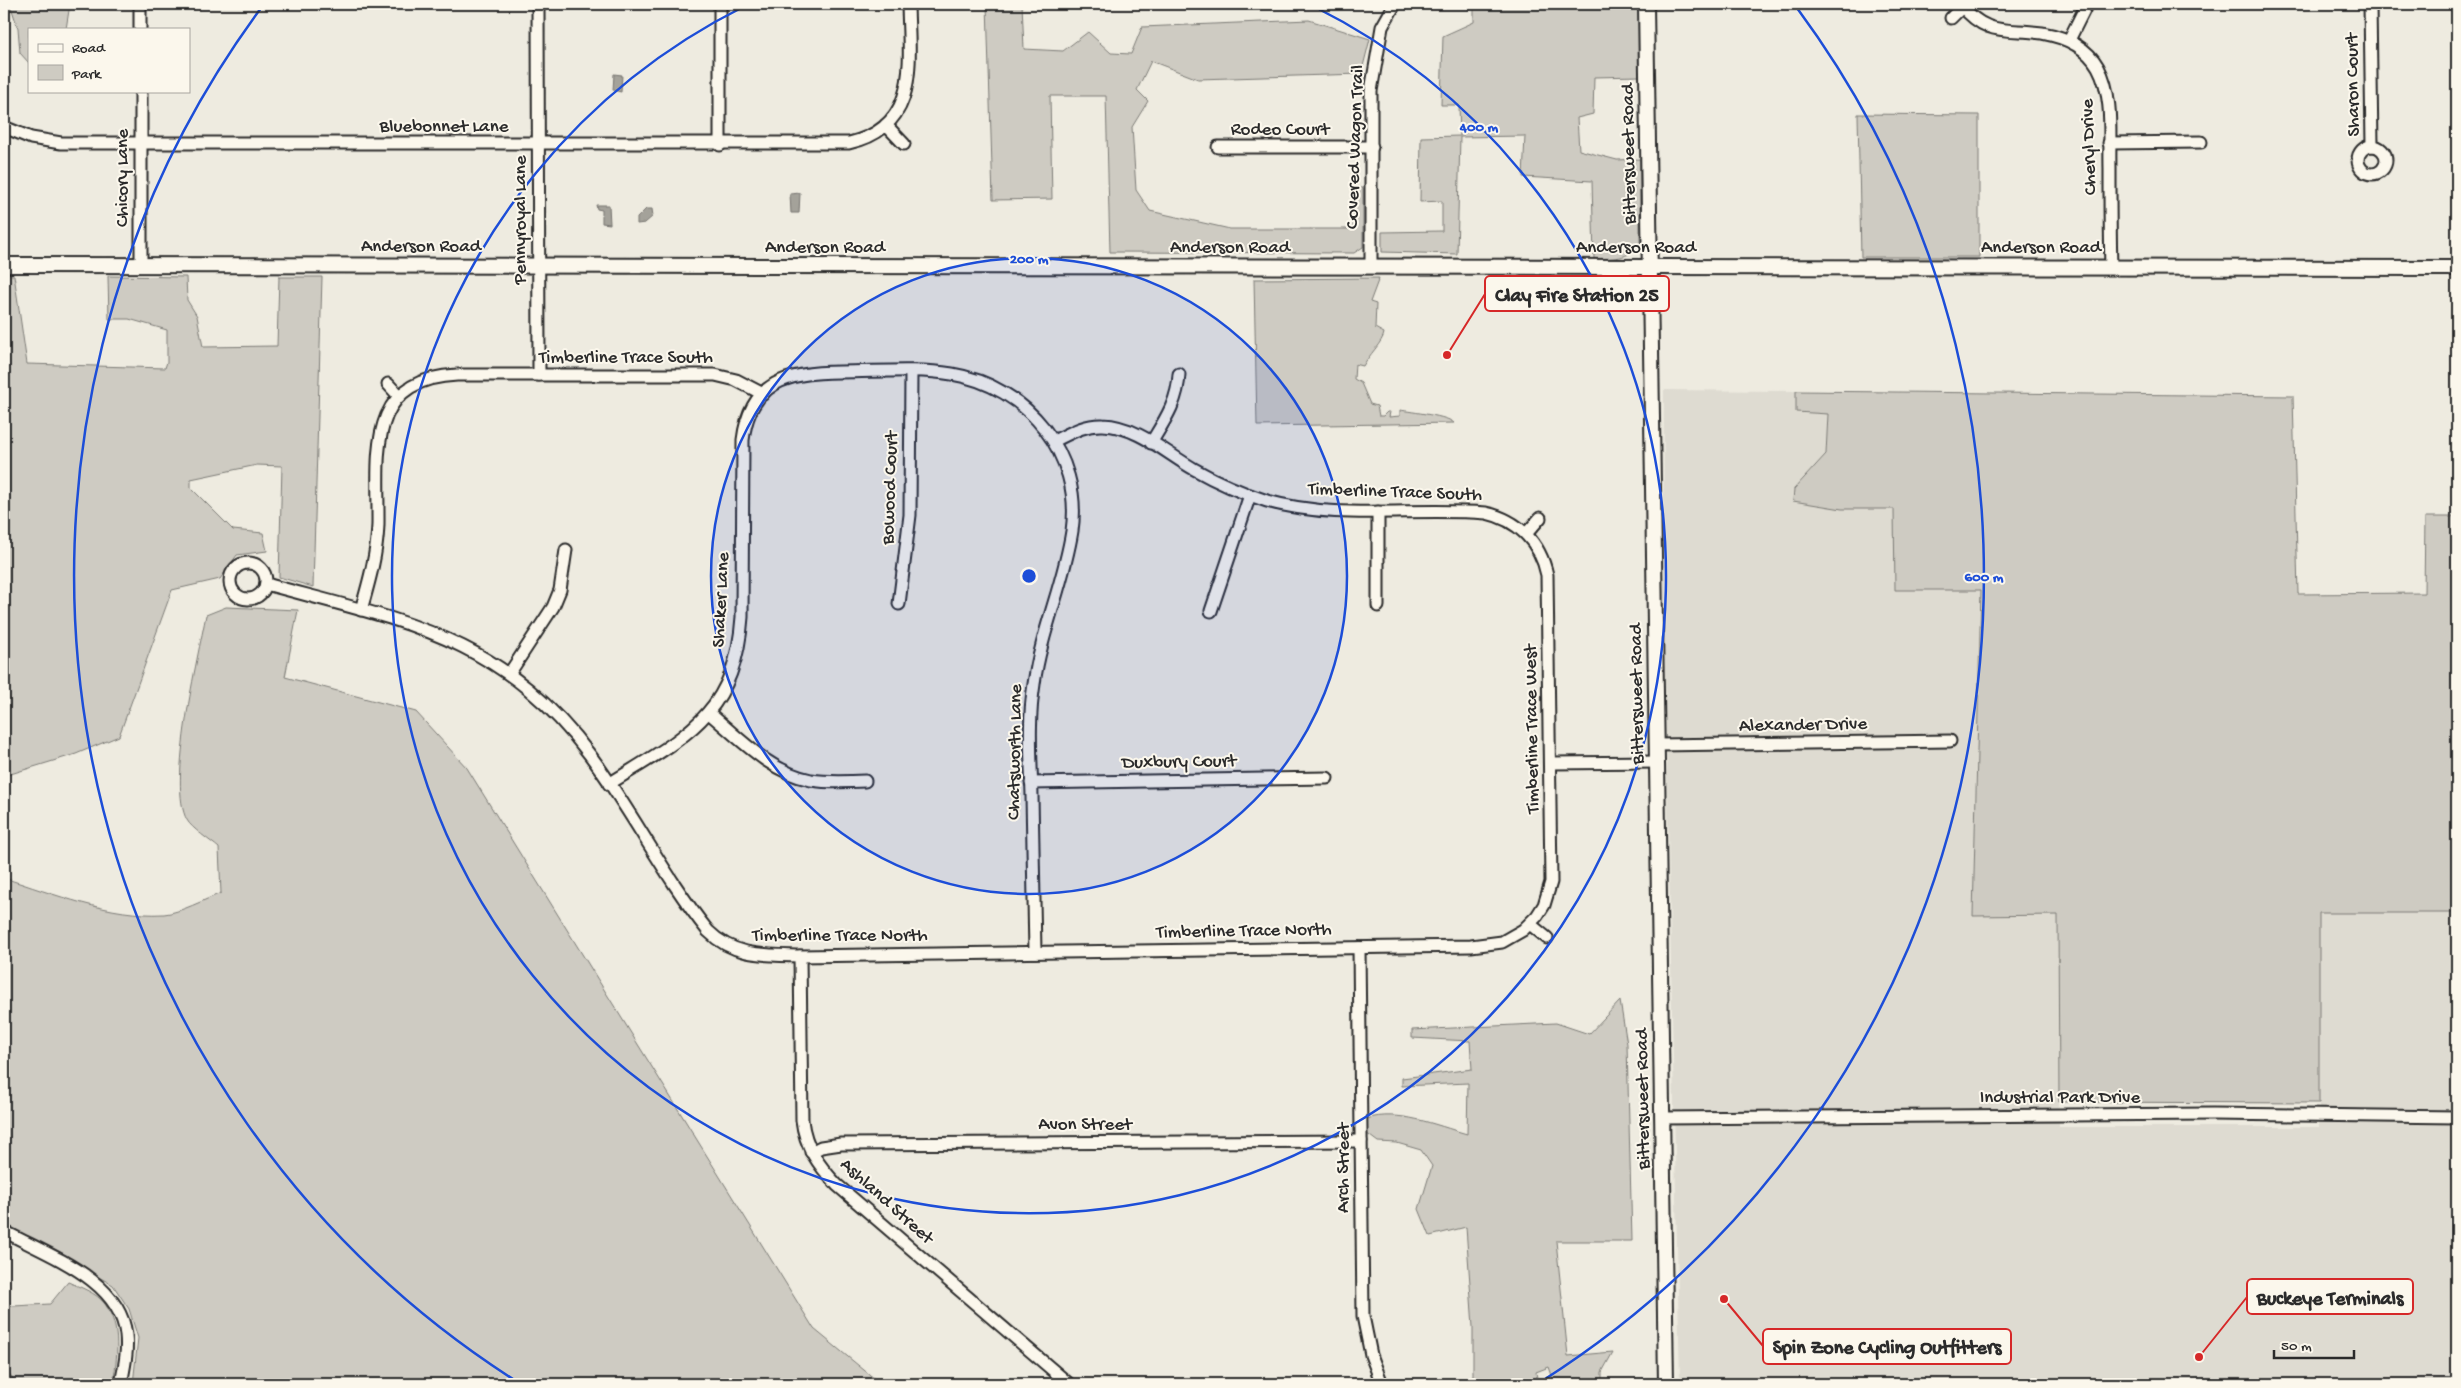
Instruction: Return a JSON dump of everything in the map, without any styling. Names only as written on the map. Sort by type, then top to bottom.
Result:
[{"type":"street","points":[[140,4],[140,28]]},
{"type":"street","name":"Pennyroyal Lane","points":[[538,4],[539,375]]},
{"type":"street","points":[[720,4],[720,145]]},
{"type":"street","points":[[904,144],[884,126],[900,107],[908,83],[908,4]]},
{"type":"street","name":"Covered Wagon Trail","points":[[1371,266],[1373,77],[1382,27],[1395,4]]},
{"type":"street","name":"Bittersweet Road","points":[[1646,4],[1666,1384]]},
{"type":"street","points":[[2069,40],[2087,4]]},
{"type":"street","name":"Sharon Court","points":[[2370,4],[2372,146]]},
{"type":"street","points":[[1951,18],[1961,5]]},
{"type":"street","name":"Cheryl Drive","points":[[1961,5],[1978,22],[2000,31],[2040,33],[2069,40],[2084,51],[2101,74],[2108,99],[2111,267]]},
{"type":"street","name":"Chicory Lane","points":[[141,92],[141,266]]},
{"type":"street","name":"Bluebonnet Lane","points":[[4,127],[31,138],[61,143],[720,145],[849,144],[860,141],[884,126]]},
{"type":"street","points":[[2109,144],[2201,142]]},
{"type":"street","name":"Sharon Court","points":[[2372,146],[2382,150],[2387,159],[2384,168],[2376,175],[2364,172],[2358,162],[2361,151],[2372,146]]},
{"type":"street","name":"Rodeo Court","points":[[1218,147],[1372,147]]},
{"type":"street","name":"Anderson Road","points":[[4,265],[2457,268]]},
{"type":"street","name":"Bowood Court","points":[[899,604],[910,515],[911,372]]},
{"type":"street","points":[[763,394],[776,383],[798,374],[938,372],[963,376],[1000,390],[1025,406],[1054,441]]},
{"type":"street","points":[[1151,443],[1175,400],[1178,391],[1179,374]]},
{"type":"street","name":"Timberline Trace South","points":[[396,400],[415,384],[444,375],[715,375],[736,380],[763,394]]},
{"type":"street","points":[[361,610],[371,576],[376,541],[378,441],[386,415],[396,400],[388,384]]},
{"type":"street","name":"Shaker Lane","points":[[609,784],[675,743],[710,713],[728,681],[740,640],[743,440],[748,419],[763,394]]},
{"type":"street","name":"Timberline Trace South","points":[[1054,441],[1080,428],[1104,425],[1128,430],[1196,470],[1250,495],[1300,508],[1346,512],[1486,513],[1508,520],[1526,534]]},
{"type":"street","name":"Chatsworth Lane","points":[[1035,952],[1031,714],[1042,640],[1070,543],[1073,519],[1068,476],[1054,441]]},
{"type":"street","points":[[1212,611],[1250,495]]},
{"type":"street","points":[[1378,512],[1378,606]]},
{"type":"street","points":[[1526,534],[1540,518]]},
{"type":"street","name":"Timberline Trace West","points":[[1526,534],[1537,547],[1547,575],[1551,763],[1551,882],[1544,905],[1530,924]]},
{"type":"street","points":[[509,674],[553,607],[560,590],[566,550]]},
{"type":"street","name":"Timberline Trace North","points":[[266,584],[402,621],[446,637],[492,662],[509,674],[536,695],[591,756],[702,924],[713,936],[731,949],[743,953],[800,956],[1490,945],[1511,938],[1530,924]]},
{"type":"street","points":[[710,713],[760,757],[786,772],[811,780],[830,782],[865,781]]},
{"type":"street","name":"Alexander Drive","points":[[1657,746],[1950,741]]},
{"type":"street","points":[[1551,763],[1658,762]]},
{"type":"street","name":"Duxbury Court","points":[[1031,783],[1327,778]]},
{"type":"street","points":[[1530,924],[1547,938]]},
{"type":"street","name":"Arch Street","points":[[1359,948],[1363,1316],[1371,1355],[1382,1384]]},
{"type":"street","name":"Ashland Street","points":[[800,956],[802,1120],[806,1142],[811,1152],[823,1170],[837,1185],[1069,1384]]},
{"type":"street","name":"Industrial Park Drive","points":[[1663,1118],[2213,1114],[2457,1117]]},
{"type":"street","name":"Avon Street","points":[[811,1152],[821,1147],[841,1144],[1362,1141]]},
{"type":"street","points":[[4,1231],[96,1282],[115,1304],[126,1335],[127,1354],[121,1384]]},
{"type":"shaded area","points":[[614,74],[622,75],[621,92],[613,90]]},
{"type":"shaded area","points":[[800,193],[799,213],[791,213],[790,194]]},
{"type":"shaded area","points":[[596,205],[609,205],[610,224],[602,223],[602,210],[597,209]]},
{"type":"shaded area","points":[[646,209],[652,209],[653,216],[645,223],[637,224],[637,218]]},
{"type":"shaded area","points":[[1664,390],[1796,391],[1796,412],[1828,414],[1826,454],[1794,489],[1842,509],[1895,509],[1896,590],[1981,590],[1973,915],[2058,915],[2059,1127],[2319,1127],[2319,913],[2457,913],[2457,1384],[1680,1384],[1663,590]]},
{"type":"shaded area","points":[[4,1368],[18,1384],[4,1384]]},
{"type":"green space","points":[[10,4],[70,4],[66,28],[28,28],[28,62],[20,53],[18,28]]},
{"type":"green space","points":[[987,4],[1022,4],[1024,49],[1063,51],[1088,32],[1111,53],[1131,54],[1142,27],[1309,20],[1370,39],[1361,74],[1198,79],[1151,61],[1137,90],[1148,101],[1132,127],[1136,190],[1150,211],[1230,229],[1353,229],[1354,188],[1363,188],[1363,247],[1354,253],[1110,252],[1106,96],[1050,96],[1052,199],[993,200]]},
{"type":"green space","points":[[1474,4],[1638,4],[1640,76],[1594,77],[1593,114],[1577,118],[1579,150],[1617,160],[1640,159],[1640,244],[1631,253],[1614,258],[1594,259],[1592,181],[1523,177],[1525,136],[1460,137],[1457,254],[1382,252],[1382,232],[1442,231],[1442,201],[1420,202],[1421,137],[1460,136],[1459,105],[1441,105],[1443,36],[1474,22]]},
{"type":"green space","points":[[1858,114],[1979,115],[1979,257],[1861,257]]},
{"type":"green space","points":[[4,275],[14,275],[27,364],[165,368],[167,362],[167,330],[129,319],[109,319],[108,276],[186,277],[187,300],[197,316],[203,347],[277,346],[279,277],[322,277],[313,587],[279,577],[282,466],[257,465],[191,479],[191,488],[233,530],[263,533],[267,551],[237,555],[220,579],[172,590],[119,736],[76,754],[4,776]]},
{"type":"green space","points":[[1379,278],[1370,302],[1376,304],[1375,328],[1384,333],[1381,341],[1363,366],[1355,364],[1354,379],[1361,383],[1370,404],[1377,406],[1379,416],[1390,412],[1389,417],[1400,416],[1400,410],[1437,416],[1454,423],[1257,426],[1254,279]]},
{"type":"green space","points":[[1796,391],[2293,396],[2298,594],[2424,593],[2425,517],[2457,517],[2457,913],[2319,913],[2319,1103],[2059,1102],[2058,915],[1973,916],[1981,590],[1895,590],[1894,509],[1842,509],[1793,501],[1794,489],[1826,454],[1828,414],[1796,412]]},
{"type":"green space","points":[[226,607],[298,610],[285,677],[416,712],[467,768],[814,1329],[881,1384],[133,1384],[138,1338],[129,1309],[113,1285],[4,1224],[4,878],[82,903],[123,912],[144,914],[170,913],[221,893],[219,848],[197,831],[187,820],[182,803],[180,779],[186,720],[206,615]]},
{"type":"green space","points":[[1620,1001],[1627,1044],[1632,1241],[1556,1241],[1568,1356],[1613,1352],[1602,1372],[1602,1384],[1555,1384],[1549,1367],[1536,1372],[1538,1384],[1467,1384],[1473,1375],[1473,1327],[1466,1227],[1430,1236],[1419,1209],[1432,1166],[1421,1150],[1397,1143],[1378,1142],[1366,1133],[1366,1119],[1379,1116],[1404,1117],[1467,1134],[1468,1083],[1402,1086],[1402,1078],[1472,1069],[1470,1041],[1412,1038],[1412,1030],[1556,1023],[1589,1034]]},
{"type":"green space","points":[[68,1282],[98,1297],[110,1313],[114,1323],[117,1343],[113,1384],[4,1384],[4,1304],[14,1306],[50,1304]]},
{"type":"place","name":"Clay Fire Station 25","points":[[1447,355]]},
{"type":"place","name":"Spin Zone Cycling Outfitters","points":[[1724,1299]]},
{"type":"place","name":"Buckeye Terminals","points":[[2199,1357]]}]
